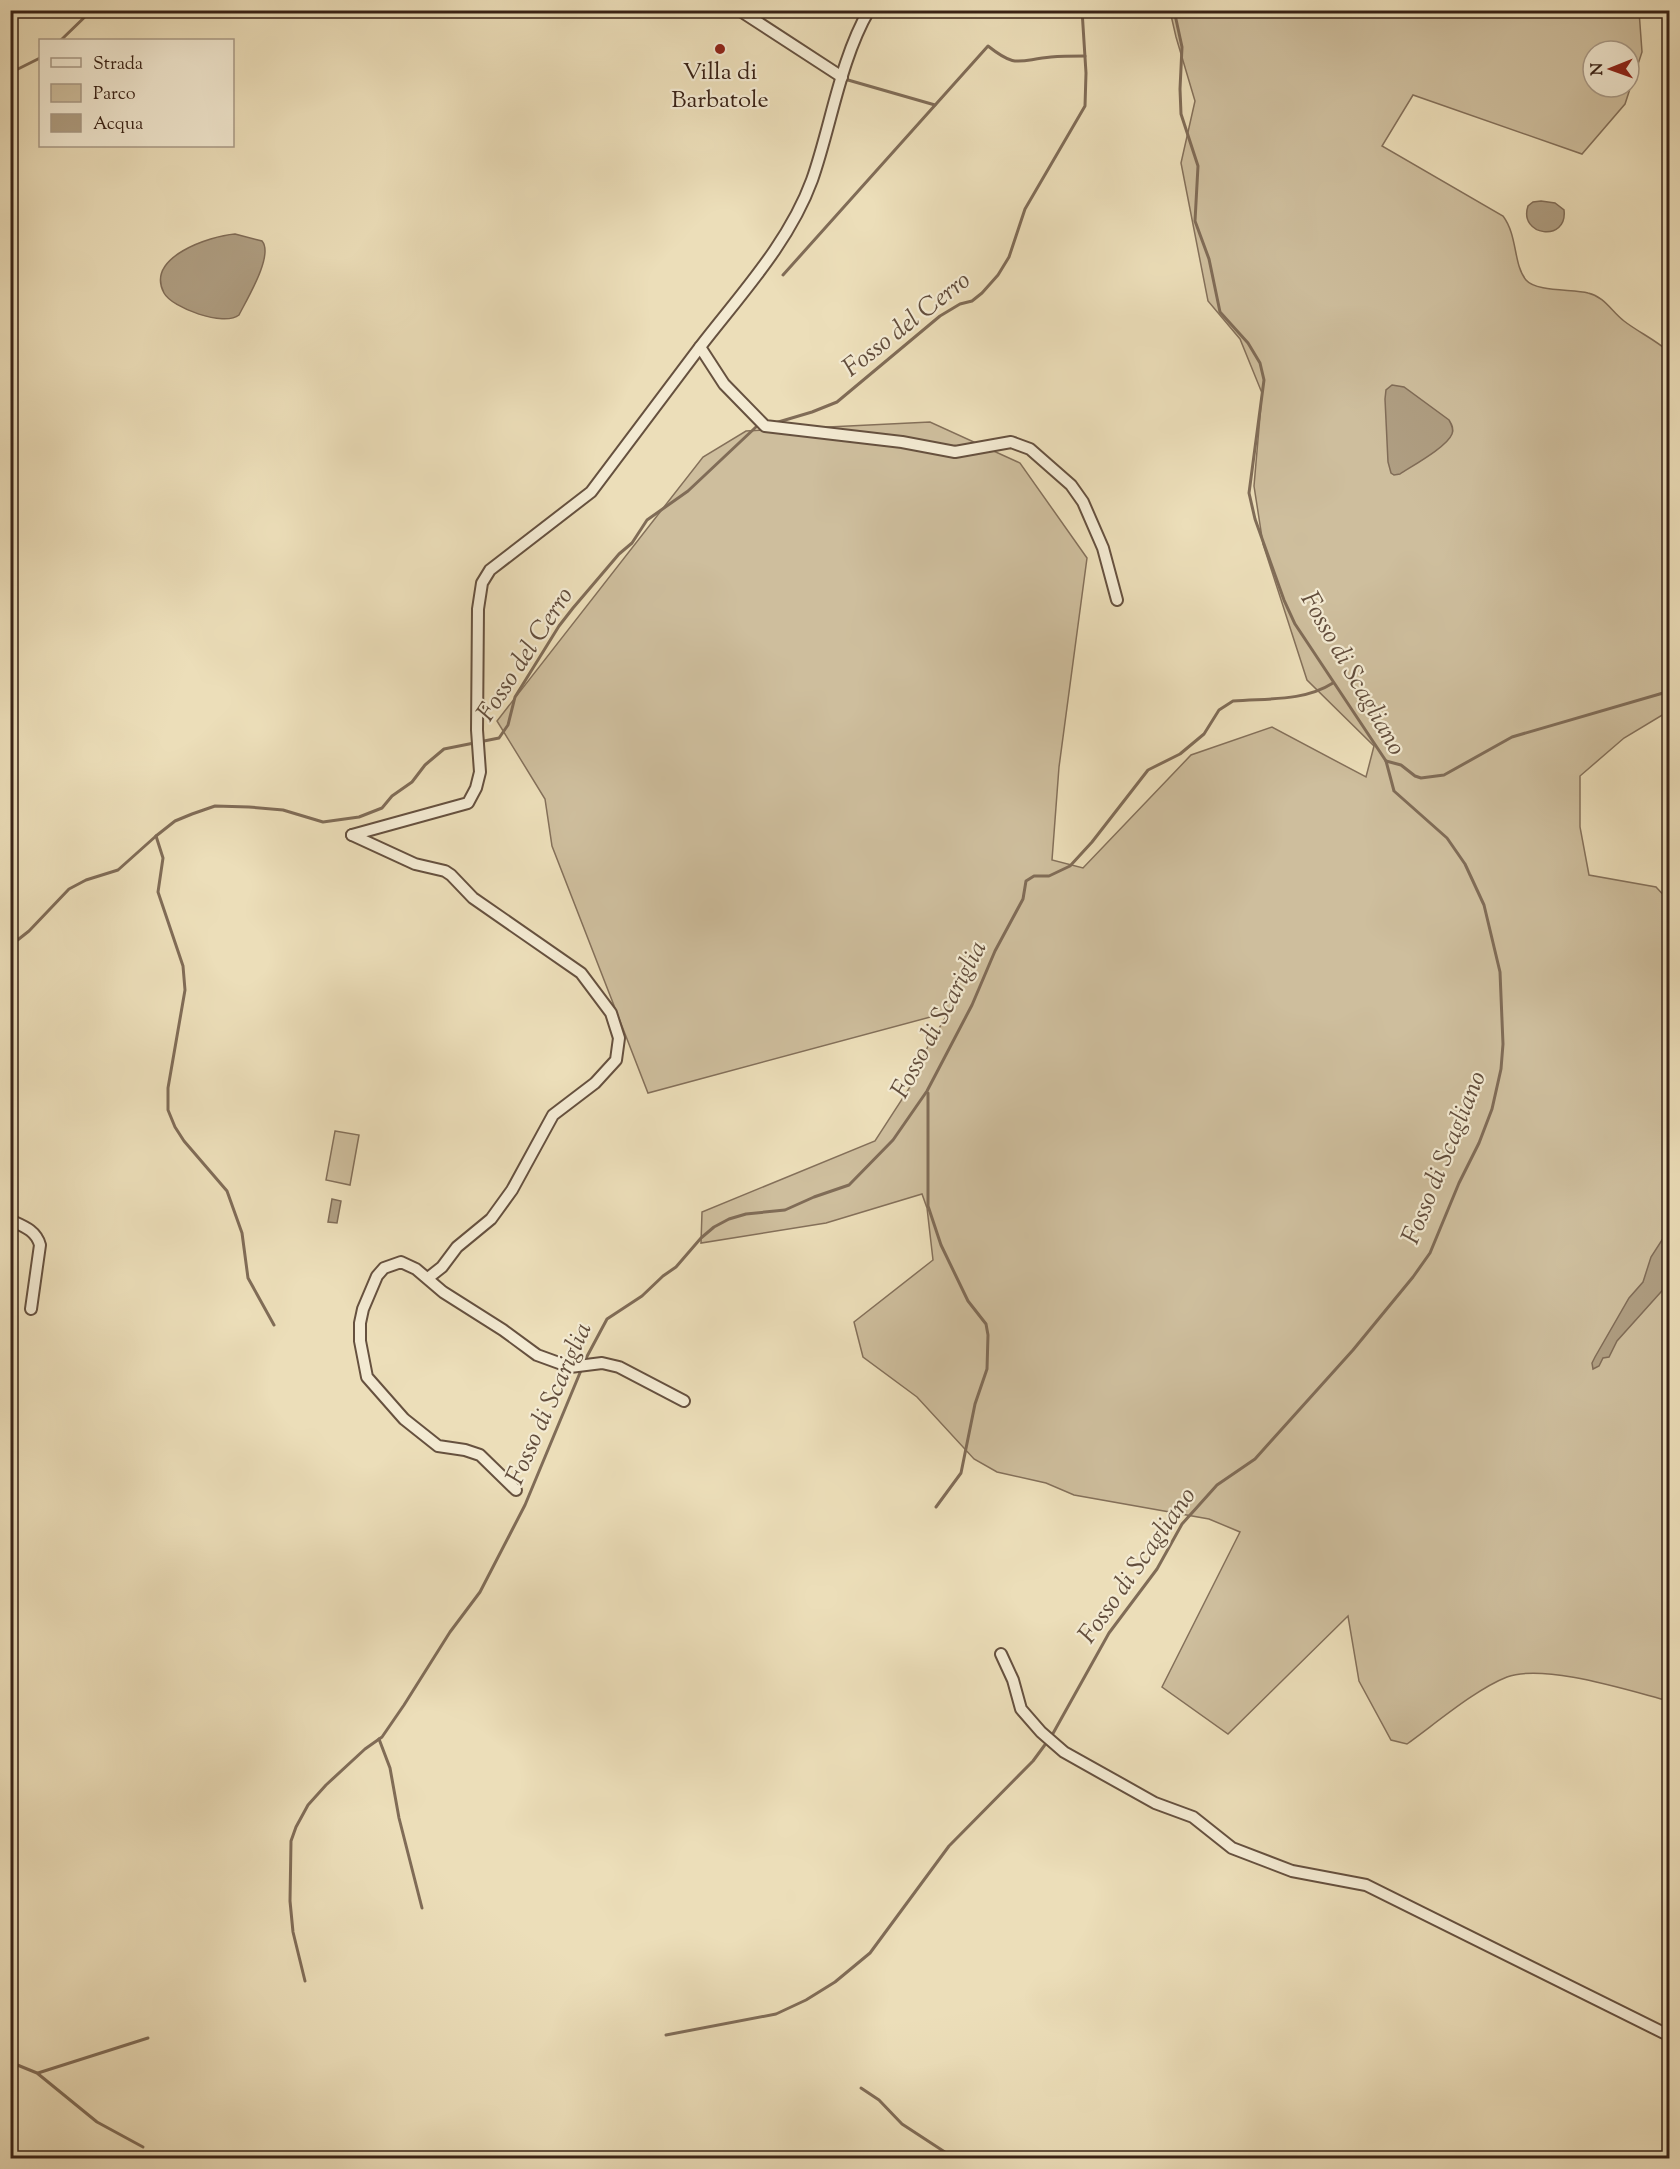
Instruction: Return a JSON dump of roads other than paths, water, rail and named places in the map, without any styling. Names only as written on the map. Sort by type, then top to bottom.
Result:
[{"type":"street","points":[[739,10],[842,77]]},
{"type":"street","points":[[428,1278],[442,1267],[457,1247],[491,1219],[512,1190],[553,1115],[595,1083],[616,1059],[619,1038],[611,1013],[581,973],[473,898],[445,871],[416,864],[352,835],[468,803],[476,788],[480,772],[477,730],[478,609],[482,583],[490,570],[591,492],[783,238],[812,181],[842,77],[869,10]]},
{"type":"street","points":[[700,347],[724,384],[765,426],[891,441],[955,452],[1011,442],[1030,449],[1071,485],[1083,502],[1103,548],[1117,600]]},
{"type":"street","points":[[10,1220],[28,1228],[37,1236],[40,1245],[31,1309]]},
{"type":"street","points":[[516,1490],[480,1455],[438,1446],[404,1419],[367,1377],[361,1354],[360,1323],[368,1295],[377,1276],[384,1268],[401,1262],[416,1269],[443,1292],[503,1330],[537,1355],[570,1366],[602,1364],[619,1366],[684,1401]]},
{"type":"street","points":[[1001,1654],[1021,1709],[1041,1732],[1064,1752],[1155,1803],[1193,1817],[1232,1848],[1292,1871],[1366,1885],[1670,2036]]},
{"type":"water","points":[[1533,202],[1555,203],[1564,210],[1563,221],[1559,228],[1544,232],[1530,224],[1527,216],[1528,206]]},
{"type":"water","points":[[235,234],[262,241],[265,248],[265,256],[258,277],[239,315],[222,319],[211,317],[187,310],[169,299],[164,293],[161,280],[164,269],[172,259],[197,244]]},
{"type":"water","points":[[1392,385],[1404,387],[1449,420],[1453,430],[1449,439],[1437,450],[1400,474],[1394,475],[1391,473],[1388,462],[1385,399],[1386,390]]},
{"type":"water","points":[[332,1199],[341,1201],[337,1223],[328,1222]]},
{"type":"water","points":[[1669,1229],[1669,1283],[1617,1341],[1609,1357],[1603,1358],[1599,1366],[1593,1369],[1592,1363],[1595,1357],[1629,1298],[1643,1282],[1651,1257]]},
{"type":"waterway","points":[[62,39],[92,10]]},
{"type":"waterway","name":"Fosso del Cerro","points":[[775,423],[837,402],[940,316],[960,304],[972,301],[998,275],[1009,257],[1025,209],[1085,106],[1086,73],[1082,10]]},
{"type":"waterway","name":"Fosso di Scagliano","points":[[1051,1737],[1109,1633],[1157,1569],[1182,1524],[1217,1485],[1255,1459],[1353,1350],[1430,1253],[1492,1109],[1501,1069],[1503,1044],[1500,972],[1484,905],[1465,864],[1447,838],[1394,791],[1386,761],[1295,624],[1255,519],[1249,493],[1264,380],[1260,363],[1248,343],[1220,312],[1209,259],[1195,221],[1198,166],[1181,114],[1182,47],[1174,10]]},
{"type":"waterway","points":[[783,275],[988,46],[1005,58],[1018,61],[1085,56]]},
{"type":"waterway","points":[[10,73],[39,58]]},
{"type":"waterway","points":[[848,80],[935,105]]},
{"type":"waterway","name":"Fosso del Cerro","points":[[10,946],[29,931],[69,889],[86,880],[118,870],[175,821],[215,806],[283,810],[323,822],[359,817],[382,808],[392,796],[412,782],[425,765],[444,749],[499,738],[508,725],[515,697],[559,626],[573,608],[619,554],[632,543],[647,520],[688,491],[756,427]]},
{"type":"waterway","name":"Fosso di Scariglia","points":[[584,1362],[607,1319],[642,1296],[676,1267],[701,1238],[714,1227],[746,1214],[785,1210],[849,1185],[893,1140],[927,1091],[972,1005],[995,951],[1023,899],[1026,881],[1034,876],[1049,876],[1070,866],[1092,842],[1148,770],[1180,754],[1204,734],[1219,710],[1233,701],[1297,696],[1333,683]]},
{"type":"waterway","points":[[1386,761],[1401,765],[1421,778],[1444,775],[1512,737],[1670,691]]},
{"type":"waterway","points":[[156,836],[163,858],[158,892],[183,966],[185,990],[168,1088],[168,1110],[184,1141],[227,1191],[242,1233],[248,1278],[274,1325]]},
{"type":"waterway","points":[[928,1093],[928,1206],[941,1245],[968,1301],[986,1324],[988,1335],[987,1369],[975,1404],[961,1473],[936,1507]]},
{"type":"waterway","name":"Fosso di Scariglia","points":[[305,1981],[293,1932],[290,1901],[291,1841],[296,1827],[308,1805],[326,1785],[365,1749],[382,1737],[450,1632],[480,1592],[525,1505],[582,1368]]},
{"type":"waterway","points":[[379,1739],[390,1768],[399,1818],[422,1908]]},
{"type":"waterway","name":"Fosso di Scagliano","points":[[666,2035],[776,2014],[806,2000],[835,1982],[870,1953],[949,1846],[1033,1761],[1047,1742]]},
{"type":"waterway","points":[[38,2073],[148,2038]]},
{"type":"waterway","points":[[10,2062],[37,2073],[97,2122],[143,2147]]},
{"type":"waterway","points":[[861,2088],[879,2100],[902,2124],[954,2158]]},
{"type":"place","name":"Villa di Barbatole","points":[[720,49]]}]
